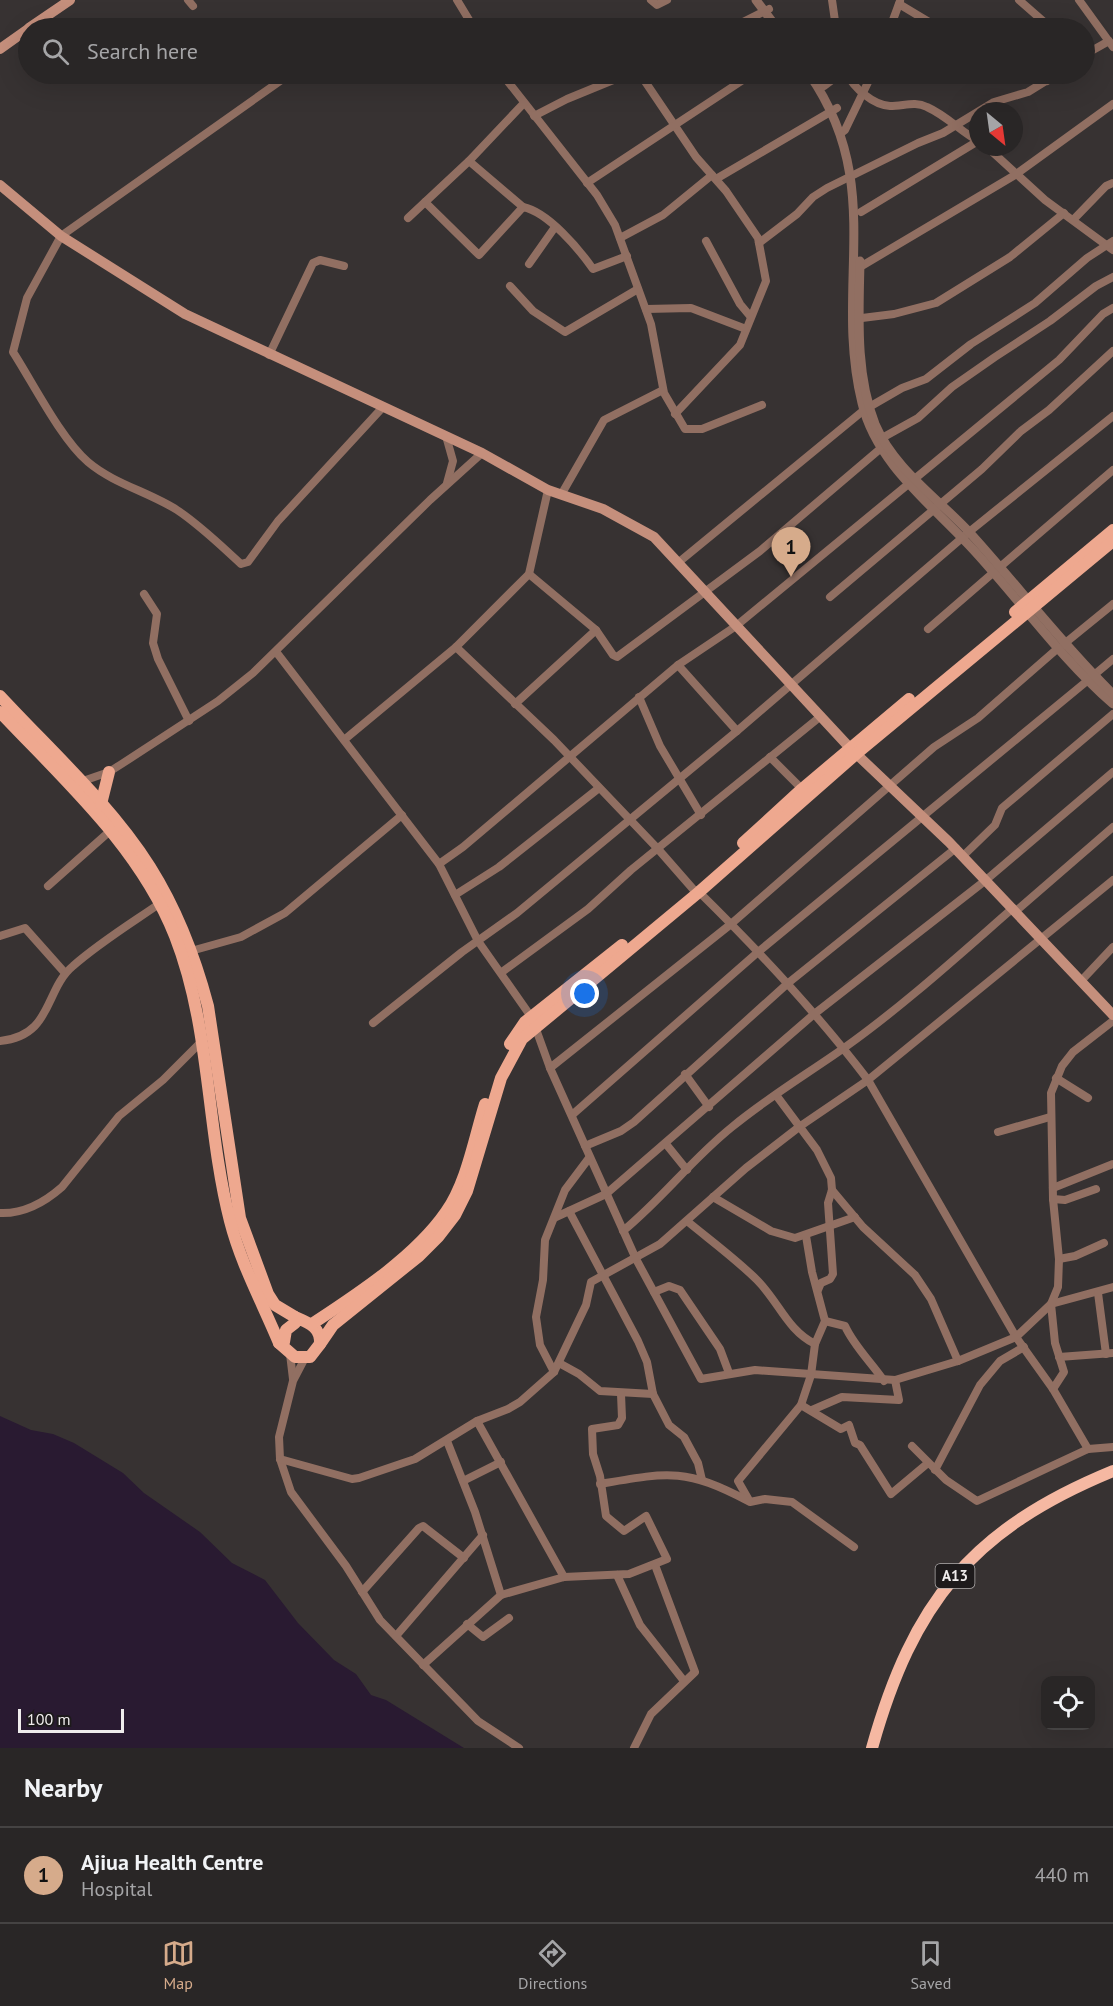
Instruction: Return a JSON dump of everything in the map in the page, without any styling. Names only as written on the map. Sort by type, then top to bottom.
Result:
[{"type":"highway","name":"A13","points":[[872,1748],[884,1705],[900,1665],[940,1593],[963,1566],[1014,1521],[1046,1501],[1113,1471]]},
{"type":"main road","points":[[45,18],[70,0]]},
{"type":"main road","points":[[0,49],[18,37]]},
{"type":"main road","points":[[0,185],[61,236],[160,301],[269,355],[482,453],[548,490],[603,509],[654,537],[853,751],[959,852],[1113,1015]]},
{"type":"main road","points":[[1027,607],[1113,530]]},
{"type":"main road","points":[[312,1324],[347,1300],[412,1249],[447,1211],[458,1188],[494,1074],[515,1035],[535,1023],[696,891],[853,751],[1027,607],[1113,541]]},
{"type":"main road","points":[[0,696],[100,804],[150,867],[191,951],[207,1006],[240,1218],[268,1294],[275,1305],[312,1324],[319,1333],[320,1344]]},
{"type":"main road","points":[[0,712],[110,831],[141,872],[175,934],[203,1040],[230,1221],[248,1277],[279,1343],[290,1354],[305,1358],[314,1353],[333,1325],[438,1238],[455,1215],[467,1191],[501,1078],[510,1058],[535,1023]]},
{"type":"main road","points":[[696,891],[802,789],[853,751]]},
{"type":"main road","points":[[100,804],[109,772]]},
{"type":"main road","points":[[279,1343],[284,1342],[286,1330],[295,1323],[295,1317]]},
{"type":"street","points":[[457,0],[468,18]]},
{"type":"street","points":[[651,0],[657,5],[667,0]]},
{"type":"street","points":[[756,0],[774,18]]},
{"type":"street","points":[[763,0],[771,18]]},
{"type":"street","points":[[832,0],[835,18]]},
{"type":"street","points":[[1079,0],[1092,18]]},
{"type":"street","points":[[893,18],[899,2],[924,18]]},
{"type":"street","points":[[1023,2],[1040,18]]},
{"type":"street","points":[[752,18],[767,11]]},
{"type":"street","points":[[1095,22],[1111,44],[1095,51]]},
{"type":"street","points":[[276,84],[61,236],[27,298],[13,352],[62,432],[88,462],[126,485],[176,509],[209,532],[241,564],[248,562],[278,521],[383,407]]},
{"type":"street","points":[[510,84],[606,210],[620,238],[646,309],[654,335],[663,390],[675,414],[686,429],[694,430],[762,405]]},
{"type":"street","points":[[534,116],[604,84]]},
{"type":"street","points":[[647,84],[696,157],[714,177],[759,243],[766,280],[740,345],[675,414]]},
{"type":"street","points":[[587,183],[737,84]]},
{"type":"street","points":[[816,84],[834,110]]},
{"type":"street","points":[[827,84],[824,86],[843,131],[861,212],[856,319]]},
{"type":"street","points":[[855,84],[863,94],[885,105],[920,104],[969,134]]},
{"type":"street","points":[[843,131],[868,84]]},
{"type":"street","points":[[759,243],[797,214],[813,197],[918,143],[943,134],[955,124],[994,102],[1028,92],[1042,84]]},
{"type":"street","points":[[408,218],[469,161],[524,103]]},
{"type":"street","points":[[860,267],[1015,175],[1113,104]]},
{"type":"street","points":[[620,238],[663,215],[714,177],[834,110]]},
{"type":"street","points":[[861,212],[969,146]]},
{"type":"street","points":[[679,562],[867,409],[902,388],[926,380],[971,344],[1035,303],[1088,258],[1112,245],[1073,220],[1015,175],[996,156]]},
{"type":"street","points":[[469,161],[523,207],[534,211],[566,236],[593,269],[627,256]]},
{"type":"street","points":[[854,176],[856,319],[867,409],[880,449],[966,535],[1060,647],[1113,704]]},
{"type":"street","points":[[1073,220],[1106,186],[1113,183]]},
{"type":"street","points":[[425,202],[479,255],[523,207]]},
{"type":"street","points":[[856,319],[894,314],[936,303],[1010,257],[1064,213]]},
{"type":"street","points":[[529,264],[555,227]]},
{"type":"street","points":[[706,241],[750,316]]},
{"type":"street","points":[[269,355],[313,263],[321,260],[344,266]]},
{"type":"street","points":[[882,438],[918,418],[952,387],[1012,344],[1050,321],[1096,286],[1113,277]]},
{"type":"street","points":[[510,286],[533,311],[565,332],[638,289]]},
{"type":"street","points":[[646,309],[691,308],[746,329]]},
{"type":"street","points":[[439,864],[463,847],[678,665],[736,626],[1059,360],[1103,314],[1113,308]]},
{"type":"street","points":[[830,597],[938,506],[1113,351]]},
{"type":"street","points":[[561,495],[604,420],[663,390]]},
{"type":"street","points":[[867,409],[882,438],[912,481]]},
{"type":"street","points":[[373,1023],[517,913],[737,731],[966,535],[1113,416]]},
{"type":"street","points":[[446,436],[453,461],[447,484]]},
{"type":"street","points":[[529,574],[596,630],[613,655],[617,657],[760,551],[880,449]]},
{"type":"street","points":[[80,782],[109,772],[189,721],[277,653],[447,484],[482,453]]},
{"type":"street","points":[[928,629],[1113,470]]},
{"type":"street","points":[[344,740],[456,647],[529,574],[548,490]]},
{"type":"street","points":[[144,594],[157,614],[153,643],[158,659],[189,721]]},
{"type":"street","points":[[550,1068],[731,924],[934,747],[978,718],[1113,604]]},
{"type":"street","points":[[515,704],[596,630]]},
{"type":"street","points":[[456,647],[569,756],[696,891],[758,952],[843,1048],[868,1080],[1016,1337],[1053,1389],[1088,1449]]},
{"type":"street","points":[[277,653],[439,864],[478,941],[502,972],[535,1023],[550,1068],[636,1259],[701,1379],[729,1373],[755,1371],[895,1380],[958,1361],[1016,1337],[1051,1304],[1058,1287],[1059,1259],[1053,1199],[1051,1093],[1056,1078],[1074,1052],[1113,1022]]},
{"type":"street","points":[[572,1115],[758,952],[1113,659]]},
{"type":"street","points":[[678,665],[737,731]]},
{"type":"street","points":[[1090,678],[1113,694]]},
{"type":"street","points":[[639,697],[660,746],[701,815]]},
{"type":"street","points":[[585,1146],[626,1128],[675,1088],[685,1074],[787,984],[995,825],[1002,808],[1113,714]]},
{"type":"street","points":[[502,972],[588,909],[821,716]]},
{"type":"street","points":[[770,757],[802,789]]},
{"type":"street","points":[[556,1217],[606,1194],[813,1015],[986,880],[1113,772]]},
{"type":"street","points":[[455,895],[499,867],[599,788]]},
{"type":"street","points":[[191,951],[241,937],[285,913],[402,815]]},
{"type":"street","points":[[623,1231],[652,1208],[687,1170],[733,1126],[808,1070],[843,1048],[1015,910],[1113,827]]},
{"type":"street","points":[[48,886],[110,831]]},
{"type":"street","points":[[279,1459],[352,1479],[415,1460],[477,1421],[513,1407],[554,1372],[586,1305],[590,1284],[660,1244],[713,1197],[799,1127],[868,1080],[1113,880]]},
{"type":"street","points":[[0,1041],[9,1040],[39,1022],[65,973],[159,904]]},
{"type":"street","points":[[0,936],[25,928],[65,973]]},
{"type":"street","points":[[1081,981],[1113,947]]},
{"type":"street","points":[[0,1213],[11,1214],[51,1197],[62,1187],[119,1116],[163,1080],[203,1040]]},
{"type":"street","points":[[685,1074],[709,1107]]},
{"type":"street","points":[[1056,1078],[1088,1098]]},
{"type":"street","points":[[776,1095],[826,1164],[831,1178],[832,1190],[828,1203],[833,1274],[830,1280],[821,1283],[818,1290]]},
{"type":"street","points":[[998,1132],[1050,1117]]},
{"type":"street","points":[[666,1144],[687,1170]]},
{"type":"street","points":[[554,1372],[540,1345],[536,1317],[543,1280],[545,1240],[565,1190],[589,1158]]},
{"type":"street","points":[[1053,1188],[1113,1164]]},
{"type":"street","points":[[1053,1199],[1065,1200],[1096,1189]]},
{"type":"street","points":[[832,1190],[855,1217],[915,1275],[931,1299],[958,1361]]},
{"type":"street","points":[[713,1197],[771,1231],[795,1238],[807,1236],[855,1217]]},
{"type":"street","points":[[569,1211],[638,1341],[647,1362],[653,1394],[669,1425],[684,1437],[690,1446],[702,1480]]},
{"type":"street","points":[[687,1221],[755,1278],[780,1307],[787,1323],[800,1336],[815,1344]]},
{"type":"street","points":[[750,1502],[738,1481],[801,1405],[811,1375],[815,1344],[825,1321],[812,1272],[807,1236]]},
{"type":"street","points":[[1059,1259],[1075,1256],[1104,1243]]},
{"type":"street","points":[[654,1292],[669,1286],[680,1290],[720,1349],[729,1373]]},
{"type":"street","points":[[1051,1304],[1098,1293],[1113,1287]]},
{"type":"street","points":[[1059,1357],[1109,1354],[1098,1293]]},
{"type":"street","points":[[1051,1304],[1059,1357],[1064,1372],[1053,1389]]},
{"type":"street","points":[[825,1321],[845,1326],[854,1344],[862,1351],[884,1381]]},
{"type":"street","points":[[935,1470],[980,1385],[1000,1361],[1024,1347]]},
{"type":"street","points":[[290,1354],[293,1381]]},
{"type":"street","points":[[305,1358],[293,1381],[282,1421],[279,1459],[298,1506],[346,1566],[380,1620],[478,1721],[519,1748]]},
{"type":"street","points":[[559,1364],[579,1374],[600,1391],[621,1394],[653,1394]]},
{"type":"street","points":[[812,1410],[842,1397],[899,1400],[895,1380]]},
{"type":"street","points":[[423,1665],[501,1595],[564,1577],[605,1573],[617,1575],[656,1565],[667,1559],[646,1516],[624,1531],[606,1516],[593,1454],[592,1429],[618,1425],[622,1418],[621,1394]]},
{"type":"street","points":[[801,1405],[841,1429],[849,1425],[855,1443],[860,1445],[891,1494],[928,1463]]},
{"type":"street","points":[[477,1421],[564,1577]]},
{"type":"street","points":[[447,1441],[483,1535],[501,1595]]},
{"type":"street","points":[[912,1446],[935,1470],[977,1501],[1088,1449],[1113,1447]]},
{"type":"street","points":[[463,1481],[501,1462]]},
{"type":"street","points":[[600,1484],[668,1473],[702,1480],[750,1502],[765,1499],[792,1502],[854,1547]]},
{"type":"street","points":[[362,1592],[418,1528],[423,1526],[464,1558]]},
{"type":"street","points":[[396,1636],[483,1535]]},
{"type":"street","points":[[633,1748],[651,1714],[695,1672],[656,1565]]},
{"type":"street","points":[[617,1575],[640,1625],[684,1681]]},
{"type":"street","points":[[467,1624],[483,1637],[509,1618]]},
{"type":"shaded area","points":[[0,1416],[31,1430],[53,1434],[74,1443],[123,1473],[144,1493],[200,1532],[232,1563],[265,1580],[298,1623],[334,1660],[356,1674],[371,1695],[386,1700],[464,1748],[0,1748]]},
{"type":"place","name":"Ajiua Health Centre","points":[[791,577]]}]
